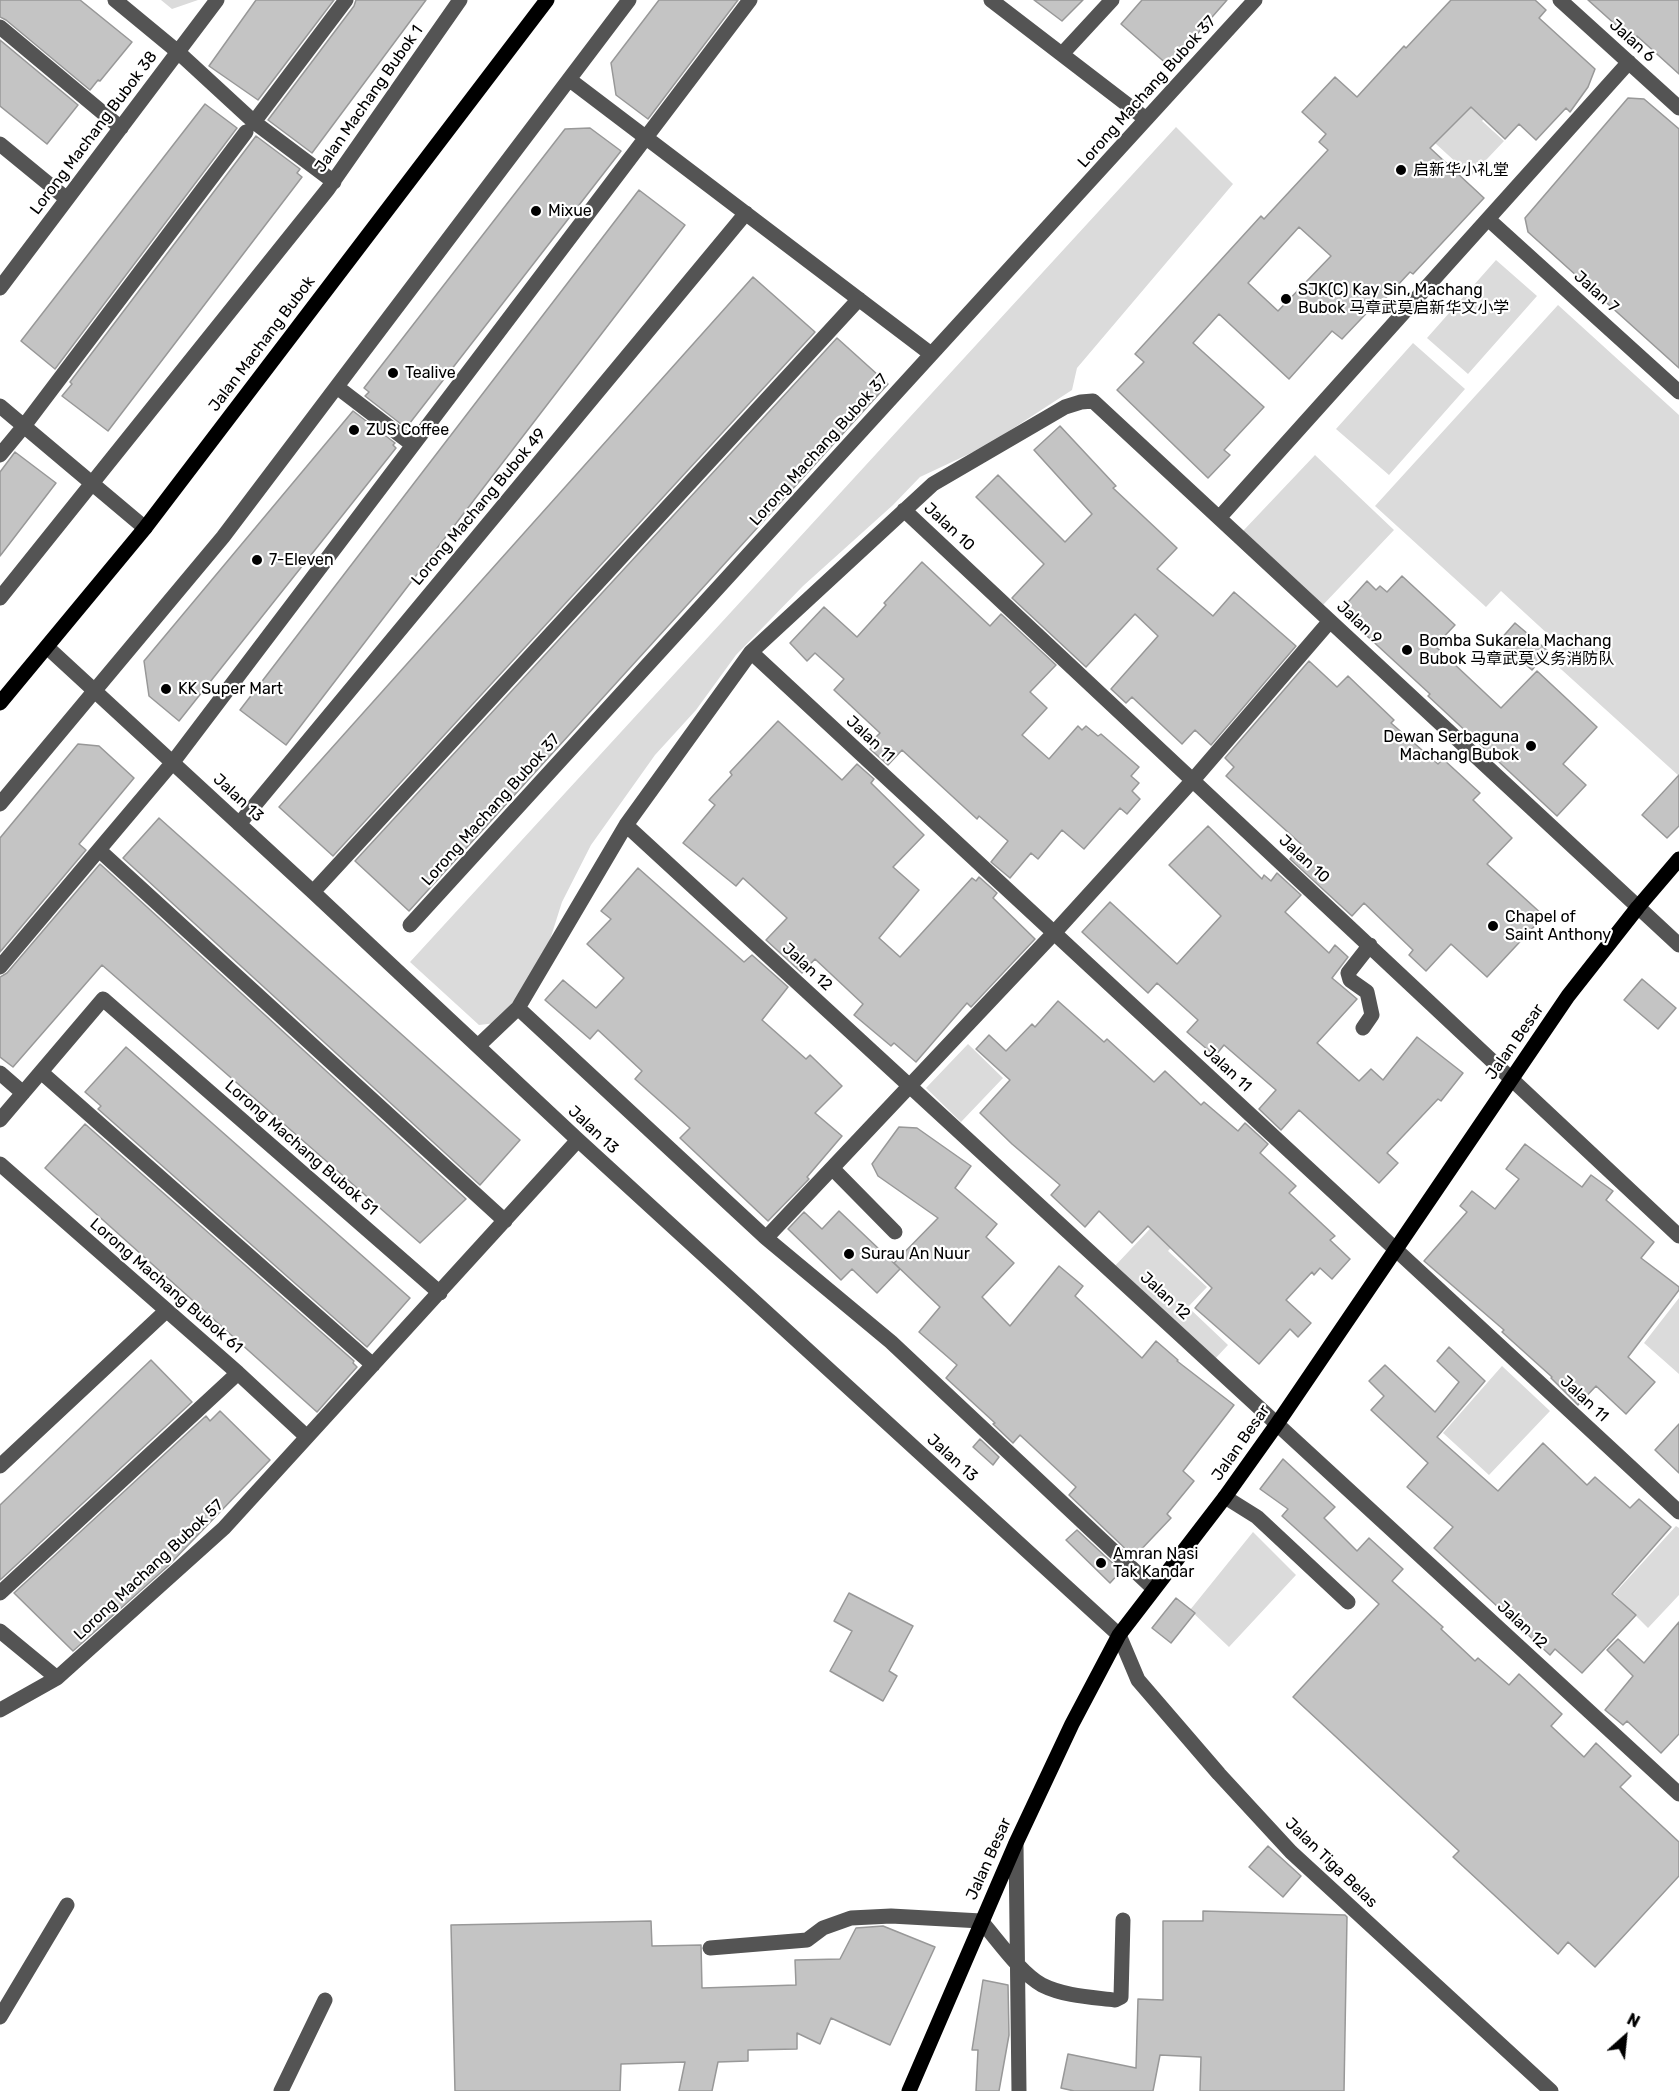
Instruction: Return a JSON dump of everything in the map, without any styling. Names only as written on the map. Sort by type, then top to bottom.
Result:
[{"type":"main road","name":"Jalan Machang Bubok","points":[[0,704],[145,528],[547,0]]},
{"type":"main road","name":"Jalan Besar","points":[[909,2091],[1016,1842],[1072,1724],[1119,1635],[1225,1497],[1277,1424],[1568,996],[1679,859]]},
{"type":"street","points":[[115,0],[178,52],[250,127],[331,185]]},
{"type":"street","name":"Lorong Machang Bubok 38","points":[[1,285],[217,0]]},
{"type":"street","points":[[0,455],[346,0]]},
{"type":"street","name":"Jalan Machang Bubok 1","points":[[93,484],[331,185],[460,0]]},
{"type":"street","points":[[0,804],[223,537],[629,0]]},
{"type":"street","points":[[0,967],[172,762],[750,0]]},
{"type":"street","points":[[991,0],[1146,119]]},
{"type":"street","points":[[1062,54],[1112,0]]},
{"type":"street","name":"Lorong Machang Bubok 37","points":[[410,926],[1255,0]]},
{"type":"street","name":"Jalan 6","points":[[1560,0],[1679,108]]},
{"type":"street","points":[[0,27],[121,128]]},
{"type":"street","points":[[1219,518],[1629,62]]},
{"type":"street","points":[[570,80],[932,354]]},
{"type":"street","points":[[0,144],[67,199]]},
{"type":"street","name":"Lorong Machang Bubok 49","points":[[239,824],[746,213]]},
{"type":"street","name":"Jalan 7","points":[[1488,219],[1679,392]]},
{"type":"street","points":[[313,892],[859,298]]},
{"type":"street","points":[[337,387],[413,445]]},
{"type":"street","name":"Jalan 9","points":[[904,510],[933,484],[1065,407],[1093,401],[1679,945]]},
{"type":"street","points":[[0,406],[145,528]]},
{"type":"street","points":[[0,598],[93,484]]},
{"type":"street","points":[[477,1046],[518,1008],[626,825],[751,652],[904,510]]},
{"type":"street","name":"Jalan 10","points":[[904,510],[1512,1077],[1679,1236]]},
{"type":"street","points":[[766,1238],[1054,933],[1193,780],[1330,621]]},
{"type":"street","name":"Jalan 13","points":[[47,647],[578,1140],[1119,1635]]},
{"type":"street","name":"Jalan 11","points":[[751,652],[1679,1512]]},
{"type":"street","name":"Jalan 12","points":[[626,825],[1679,1794]]},
{"type":"street","points":[[99,850],[505,1221]]},
{"type":"street","points":[[1363,1028],[1372,1015],[1367,992],[1350,980],[1348,973],[1370,945]]},
{"type":"street","name":"Lorong Machang Bubok 51","points":[[0,1120],[103,999],[440,1293]]},
{"type":"street","points":[[518,1008],[766,1238],[891,1342],[1153,1588]]},
{"type":"street","points":[[41,1072],[373,1365]]},
{"type":"street","points":[[0,1073],[23,1093]]},
{"type":"street","points":[[440,1293],[578,1140]]},
{"type":"street","name":"Lorong Machang Bubok 61","points":[[0,1164],[238,1373],[307,1437]]},
{"type":"street","points":[[832,1168],[895,1232]]},
{"type":"street","name":"Lorong Machang Bubok 57","points":[[0,1710],[57,1678],[224,1528],[440,1293]]},
{"type":"street","points":[[0,1466],[166,1311]]},
{"type":"street","points":[[0,1593],[238,1373]]},
{"type":"street","points":[[1225,1497],[1257,1517],[1348,1602]]},
{"type":"street","points":[[0,1631],[57,1678]]},
{"type":"street","name":"Jalan Tiga Belas","points":[[1119,1635],[1138,1680],[1219,1774],[1291,1852],[1551,2091]]},
{"type":"street","points":[[1016,1842],[1019,2091]]},
{"type":"street","points":[[0,2017],[67,1905]]},
{"type":"street","points":[[710,1948],[807,1940],[823,1928],[851,1918],[891,1916],[981,1921],[1018,1965],[1041,1984],[1070,1995],[1115,2000],[1121,1997],[1123,1920]]},
{"type":"street","points":[[281,2091],[325,2000]]},
{"type":"shaded area","points":[[161,0],[198,0],[172,9]]},
{"type":"shaded area","points":[[1458,71],[1496,106],[1482,121],[1504,141],[1471,176],[1411,121]]},
{"type":"shaded area","points":[[1176,127],[1233,184],[1077,368],[1072,390],[986,446],[920,477],[893,505],[803,586],[736,655],[696,710],[655,755],[591,845],[562,902],[541,968],[496,1023],[479,1025],[410,962]]},
{"type":"shaded area","points":[[1496,260],[1537,296],[1468,374],[1427,338]]},
{"type":"shaded area","points":[[1558,305],[1679,415],[1679,776],[1552,661],[1563,648],[1501,591],[1486,607],[1375,506]]},
{"type":"shaded area","points":[[1413,343],[1465,389],[1389,475],[1336,429]]},
{"type":"shaded area","points":[[1315,455],[1394,530],[1322,606],[1243,531]]},
{"type":"shaded area","points":[[968,1044],[1003,1078],[961,1122],[926,1088]]},
{"type":"shaded area","points":[[1179,1198],[1199,1217],[1168,1251],[1207,1287],[1188,1307],[1228,1345],[1213,1361],[1113,1268]]},
{"type":"shaded area","points":[[1679,1298],[1679,1374],[1644,1343]]},
{"type":"shaded area","points":[[1502,1366],[1550,1411],[1489,1475],[1443,1433]]},
{"type":"shaded area","points":[[1676,1526],[1679,1528],[1679,1595],[1648,1628],[1614,1594]]},
{"type":"shaded area","points":[[1253,1532],[1296,1575],[1229,1647],[1190,1610]]},
{"type":"building","points":[[0,0],[80,0],[132,42],[90,90],[0,17]]},
{"type":"building","points":[[256,0],[334,0],[258,100],[209,66]]},
{"type":"building","points":[[356,0],[426,0],[312,153],[268,120],[354,6]]},
{"type":"building","points":[[659,0],[738,0],[648,119],[616,95],[611,63]]},
{"type":"building","points":[[1034,0],[1083,0],[1062,21]]},
{"type":"building","points":[[1142,0],[1227,0],[1169,66],[1121,24]]},
{"type":"building","name":"SJK(C) Kay Sin, Machang Bubok 马章武莫启新华文小学","points":[[1451,0],[1535,0],[1546,10],[1539,18],[1595,69],[1588,87],[1570,112],[1566,108],[1536,140],[1519,124],[1505,139],[1471,107],[1430,148],[1484,198],[1413,274],[1410,272],[1382,302],[1379,300],[1342,339],[1332,331],[1289,379],[1219,314],[1193,343],[1264,407],[1224,450],[1230,455],[1208,478],[1117,390],[1144,362],[1135,354],[1261,216],[1264,219],[1328,150],[1319,142],[1326,134],[1302,112],[1335,77],[1357,97],[1404,46],[1406,48]],"holes":[[[1299,227],[1331,256],[1278,311],[1248,283]]]},
{"type":"building","points":[[1588,0],[1679,0],[1679,74],[1637,36],[1631,43],[1615,29],[1617,26]]},
{"type":"building","points":[[0,40],[78,105],[47,144],[0,106]]},
{"type":"building","points":[[1628,98],[1644,99],[1679,129],[1679,368],[1528,232],[1525,218]]},
{"type":"building","points":[[205,104],[237,128],[55,369],[21,341]]},
{"type":"building","points":[[590,128],[621,151],[406,428],[365,396],[369,392],[364,388],[565,129]]},
{"type":"building","points":[[256,136],[300,169],[297,173],[302,177],[108,431],[62,396],[72,384],[70,382]]},
{"type":"building","points":[[639,190],[685,225],[286,745],[240,710]]},
{"type":"building","points":[[753,277],[815,332],[333,856],[279,807]]},
{"type":"building","points":[[837,338],[888,384],[409,911],[355,861]]},
{"type":"building","points":[[353,411],[395,443],[393,445],[396,448],[179,721],[149,696],[144,661]]},
{"type":"building","points":[[1060,426],[1116,486],[1113,488],[1177,548],[1157,569],[1213,616],[1234,592],[1296,646],[1211,745],[1195,730],[1182,744],[1132,697],[1126,703],[1111,689],[1158,636],[1135,614],[1086,667],[1012,598],[1044,564],[976,497],[998,475],[1065,542],[1092,514],[1034,450]]},
{"type":"building","points":[[15,452],[56,483],[0,556],[0,472]]},
{"type":"building","points":[[922,562],[990,626],[1001,614],[1056,665],[1030,692],[1047,708],[1022,735],[1049,759],[1078,726],[1082,730],[1086,726],[1098,736],[1101,734],[1139,767],[1131,776],[1139,783],[1132,791],[1140,799],[1127,814],[1120,808],[1084,849],[1062,830],[1038,859],[1031,853],[1010,878],[991,862],[1008,841],[979,816],[977,819],[902,750],[888,765],[870,749],[873,746],[870,743],[880,733],[834,690],[844,679],[815,653],[807,661],[790,643],[824,607],[857,637],[886,605],[884,603]]},
{"type":"building","name":"Dewan Serbaguna Machang Bubok","points":[[1402,576],[1455,625],[1435,646],[1501,708],[1537,671],[1597,727],[1563,764],[1586,785],[1557,816],[1340,611],[1367,581],[1376,590],[1380,586],[1387,592]]},
{"type":"building","points":[[1515,623],[1548,651],[1532,670],[1499,641]]},
{"type":"building","points":[[1309,661],[1337,687],[1348,676],[1394,720],[1391,723],[1438,764],[1443,759],[1480,793],[1473,800],[1512,838],[1487,864],[1544,916],[1487,977],[1451,944],[1426,971],[1409,955],[1413,950],[1364,903],[1352,916],[1290,859],[1302,845],[1226,776],[1234,767],[1225,758]]},
{"type":"building","points":[[778,721],[842,780],[857,764],[874,779],[871,783],[924,835],[893,867],[919,890],[879,938],[900,957],[972,878],[976,881],[979,877],[997,893],[993,898],[1035,939],[971,1007],[967,1003],[916,1062],[894,1043],[891,1046],[854,1015],[863,1004],[815,959],[802,973],[766,940],[787,918],[743,878],[736,886],[683,843],[715,805],[709,800],[732,775],[730,772]]},
{"type":"building","points":[[78,744],[99,746],[134,778],[79,844],[86,850],[0,952],[0,838]]},
{"type":"building","points":[[1679,775],[1679,826],[1667,838],[1642,815]]},
{"type":"building","points":[[159,818],[520,1140],[480,1185],[123,858]]},
{"type":"building","points":[[1208,826],[1262,879],[1264,875],[1271,881],[1277,873],[1301,895],[1285,912],[1329,953],[1335,945],[1348,957],[1332,978],[1357,999],[1317,1043],[1359,1081],[1371,1069],[1383,1080],[1417,1037],[1463,1073],[1441,1101],[1438,1099],[1387,1153],[1398,1163],[1379,1183],[1299,1110],[1281,1130],[1259,1109],[1276,1090],[1224,1045],[1215,1056],[1187,1032],[1198,1020],[1157,983],[1148,993],[1082,932],[1110,902],[1177,964],[1221,916],[1169,865]]},
{"type":"building","points":[[100,864],[466,1199],[420,1243],[102,965],[13,1067],[0,1057],[0,977],[7,973]]},
{"type":"building","points":[[638,868],[744,962],[752,955],[788,987],[762,1020],[806,1059],[810,1055],[842,1086],[815,1113],[842,1136],[807,1177],[809,1179],[768,1221],[680,1138],[690,1128],[635,1079],[642,1071],[598,1030],[590,1039],[545,1000],[563,980],[596,1008],[624,978],[587,944],[611,919],[601,911]]},
{"type":"building","points":[[1642,979],[1676,1008],[1658,1029],[1624,1000]]},
{"type":"building","points":[[1058,1001],[1104,1042],[1107,1039],[1154,1082],[1165,1071],[1201,1105],[1204,1102],[1238,1131],[1245,1123],[1268,1144],[1260,1153],[1296,1186],[1289,1193],[1335,1236],[1330,1240],[1350,1259],[1332,1279],[1320,1268],[1314,1275],[1312,1272],[1286,1300],[1311,1323],[1298,1337],[1290,1329],[1259,1364],[1195,1308],[1212,1288],[1148,1226],[1132,1243],[1099,1211],[1085,1227],[1051,1195],[1060,1185],[980,1113],[1010,1080],[976,1049],[989,1035],[1006,1051],[1032,1024],[1035,1027]]},
{"type":"building","points":[[126,1047],[410,1298],[367,1347],[98,1109],[101,1106],[85,1092]]},
{"type":"building","points":[[85,1124],[354,1361],[357,1367],[317,1412],[45,1168]]},
{"type":"building","points":[[899,1127],[917,1128],[971,1166],[955,1188],[997,1224],[986,1237],[1014,1263],[982,1297],[1010,1326],[1059,1266],[1083,1286],[1075,1296],[1142,1358],[1156,1341],[1177,1361],[1234,1405],[1183,1471],[1194,1481],[1167,1514],[1171,1518],[1134,1557],[1069,1495],[1076,1487],[1020,1435],[1013,1443],[993,1424],[995,1423],[946,1378],[957,1365],[919,1332],[940,1307],[894,1263],[938,1218],[878,1176],[872,1164]]},
{"type":"building","points":[[1525,1144],[1582,1187],[1591,1175],[1613,1191],[1606,1200],[1654,1242],[1641,1258],[1679,1287],[1628,1357],[1655,1382],[1626,1414],[1596,1386],[1578,1405],[1552,1377],[1502,1332],[1504,1330],[1424,1261],[1467,1212],[1460,1206],[1472,1191],[1495,1209],[1519,1179],[1506,1169]]},
{"type":"building","name":"Surau An Nuur","points":[[839,1211],[900,1269],[877,1293],[852,1269],[841,1280],[788,1229],[804,1212],[822,1229]]},
{"type":"building","points":[[1449,1347],[1485,1381],[1437,1437],[1498,1491],[1543,1443],[1587,1485],[1595,1477],[1630,1508],[1639,1499],[1671,1527],[1612,1594],[1636,1615],[1582,1673],[1555,1649],[1550,1655],[1434,1548],[1453,1527],[1407,1487],[1428,1463],[1371,1410],[1384,1396],[1369,1381],[1385,1365],[1435,1412],[1459,1382],[1437,1361]]},
{"type":"building","points":[[151,1360],[192,1402],[0,1580],[0,1505]]},
{"type":"building","points":[[220,1411],[270,1460],[168,1566],[73,1651],[14,1593],[206,1416],[210,1421]]},
{"type":"building","points":[[1679,1424],[1679,1473],[1655,1450]]},
{"type":"building","points":[[980,1439],[999,1457],[993,1465],[973,1447]]},
{"type":"building","points":[[1283,1459],[1335,1507],[1324,1518],[1357,1551],[1369,1538],[1403,1569],[1392,1581],[1443,1627],[1441,1629],[1475,1661],[1478,1658],[1509,1685],[1519,1674],[1562,1714],[1551,1726],[1584,1757],[1596,1743],[1631,1776],[1620,1787],[1679,1842],[1679,1876],[1595,1967],[1568,1942],[1558,1954],[1453,1857],[1459,1851],[1293,1697],[1379,1604],[1282,1516],[1288,1509],[1260,1489]]},
{"type":"building","name":"Amran Nasi Tak Kandar","points":[[1077,1530],[1121,1571],[1110,1583],[1066,1540]]},
{"type":"building","points":[[849,1593],[913,1626],[889,1671],[897,1676],[883,1701],[830,1671],[852,1631],[834,1621]]},
{"type":"building","points":[[1176,1598],[1195,1613],[1171,1643],[1152,1628]]},
{"type":"building","points":[[1679,1622],[1679,1734],[1661,1753],[1627,1721],[1623,1725],[1605,1710],[1633,1676],[1607,1650],[1618,1639],[1644,1663]]},
{"type":"building","points":[[1268,1846],[1301,1876],[1283,1897],[1249,1867]]},
{"type":"building","points":[[1203,1911],[1345,1915],[1347,1917],[1344,2091],[1200,2091],[1201,2057],[1160,2055],[1153,2091],[1074,2091],[1061,2088],[1068,2054],[1136,2068],[1138,1999],[1163,2000],[1163,1921],[1203,1921]]},
{"type":"building","points":[[651,1921],[652,1946],[701,1945],[702,1988],[796,1985],[795,1960],[840,1959],[856,1928],[883,1926],[935,1947],[890,2045],[831,2018],[820,2044],[797,2033],[797,2049],[748,2050],[748,2061],[718,2062],[712,2091],[679,2091],[685,2062],[621,2064],[620,2091],[455,2091],[451,1925]]},
{"type":"building","points":[[983,1980],[1008,1985],[1009,2035],[999,2091],[976,2091],[978,2050],[972,2050]]},
{"type":"place","name":"启新华小礼堂","points":[[1401,170]]},
{"type":"place","name":"Mixue","points":[[536,211]]},
{"type":"place","name":"SJK(C) Kay Sin, Machang Bubok 马章武莫启新华文小学","points":[[1286,299]]},
{"type":"place","name":"Tealive","points":[[393,373]]},
{"type":"place","name":"ZUS Coffee","points":[[354,430]]},
{"type":"place","name":"7-Eleven","points":[[257,560]]},
{"type":"place","name":"Bomba Sukarela Machang Bubok 马章武莫义务消防队","points":[[1407,650]]},
{"type":"place","name":"KK Super Mart","points":[[166,689]]},
{"type":"place","name":"Dewan Serbaguna Machang Bubok","points":[[1531,746]]},
{"type":"place","name":"Chapel of Saint Anthony","points":[[1493,926]]},
{"type":"place","name":"Surau An Nuur","points":[[849,1254]]},
{"type":"place","name":"Amran Nasi Tak Kandar","points":[[1101,1563]]}]
